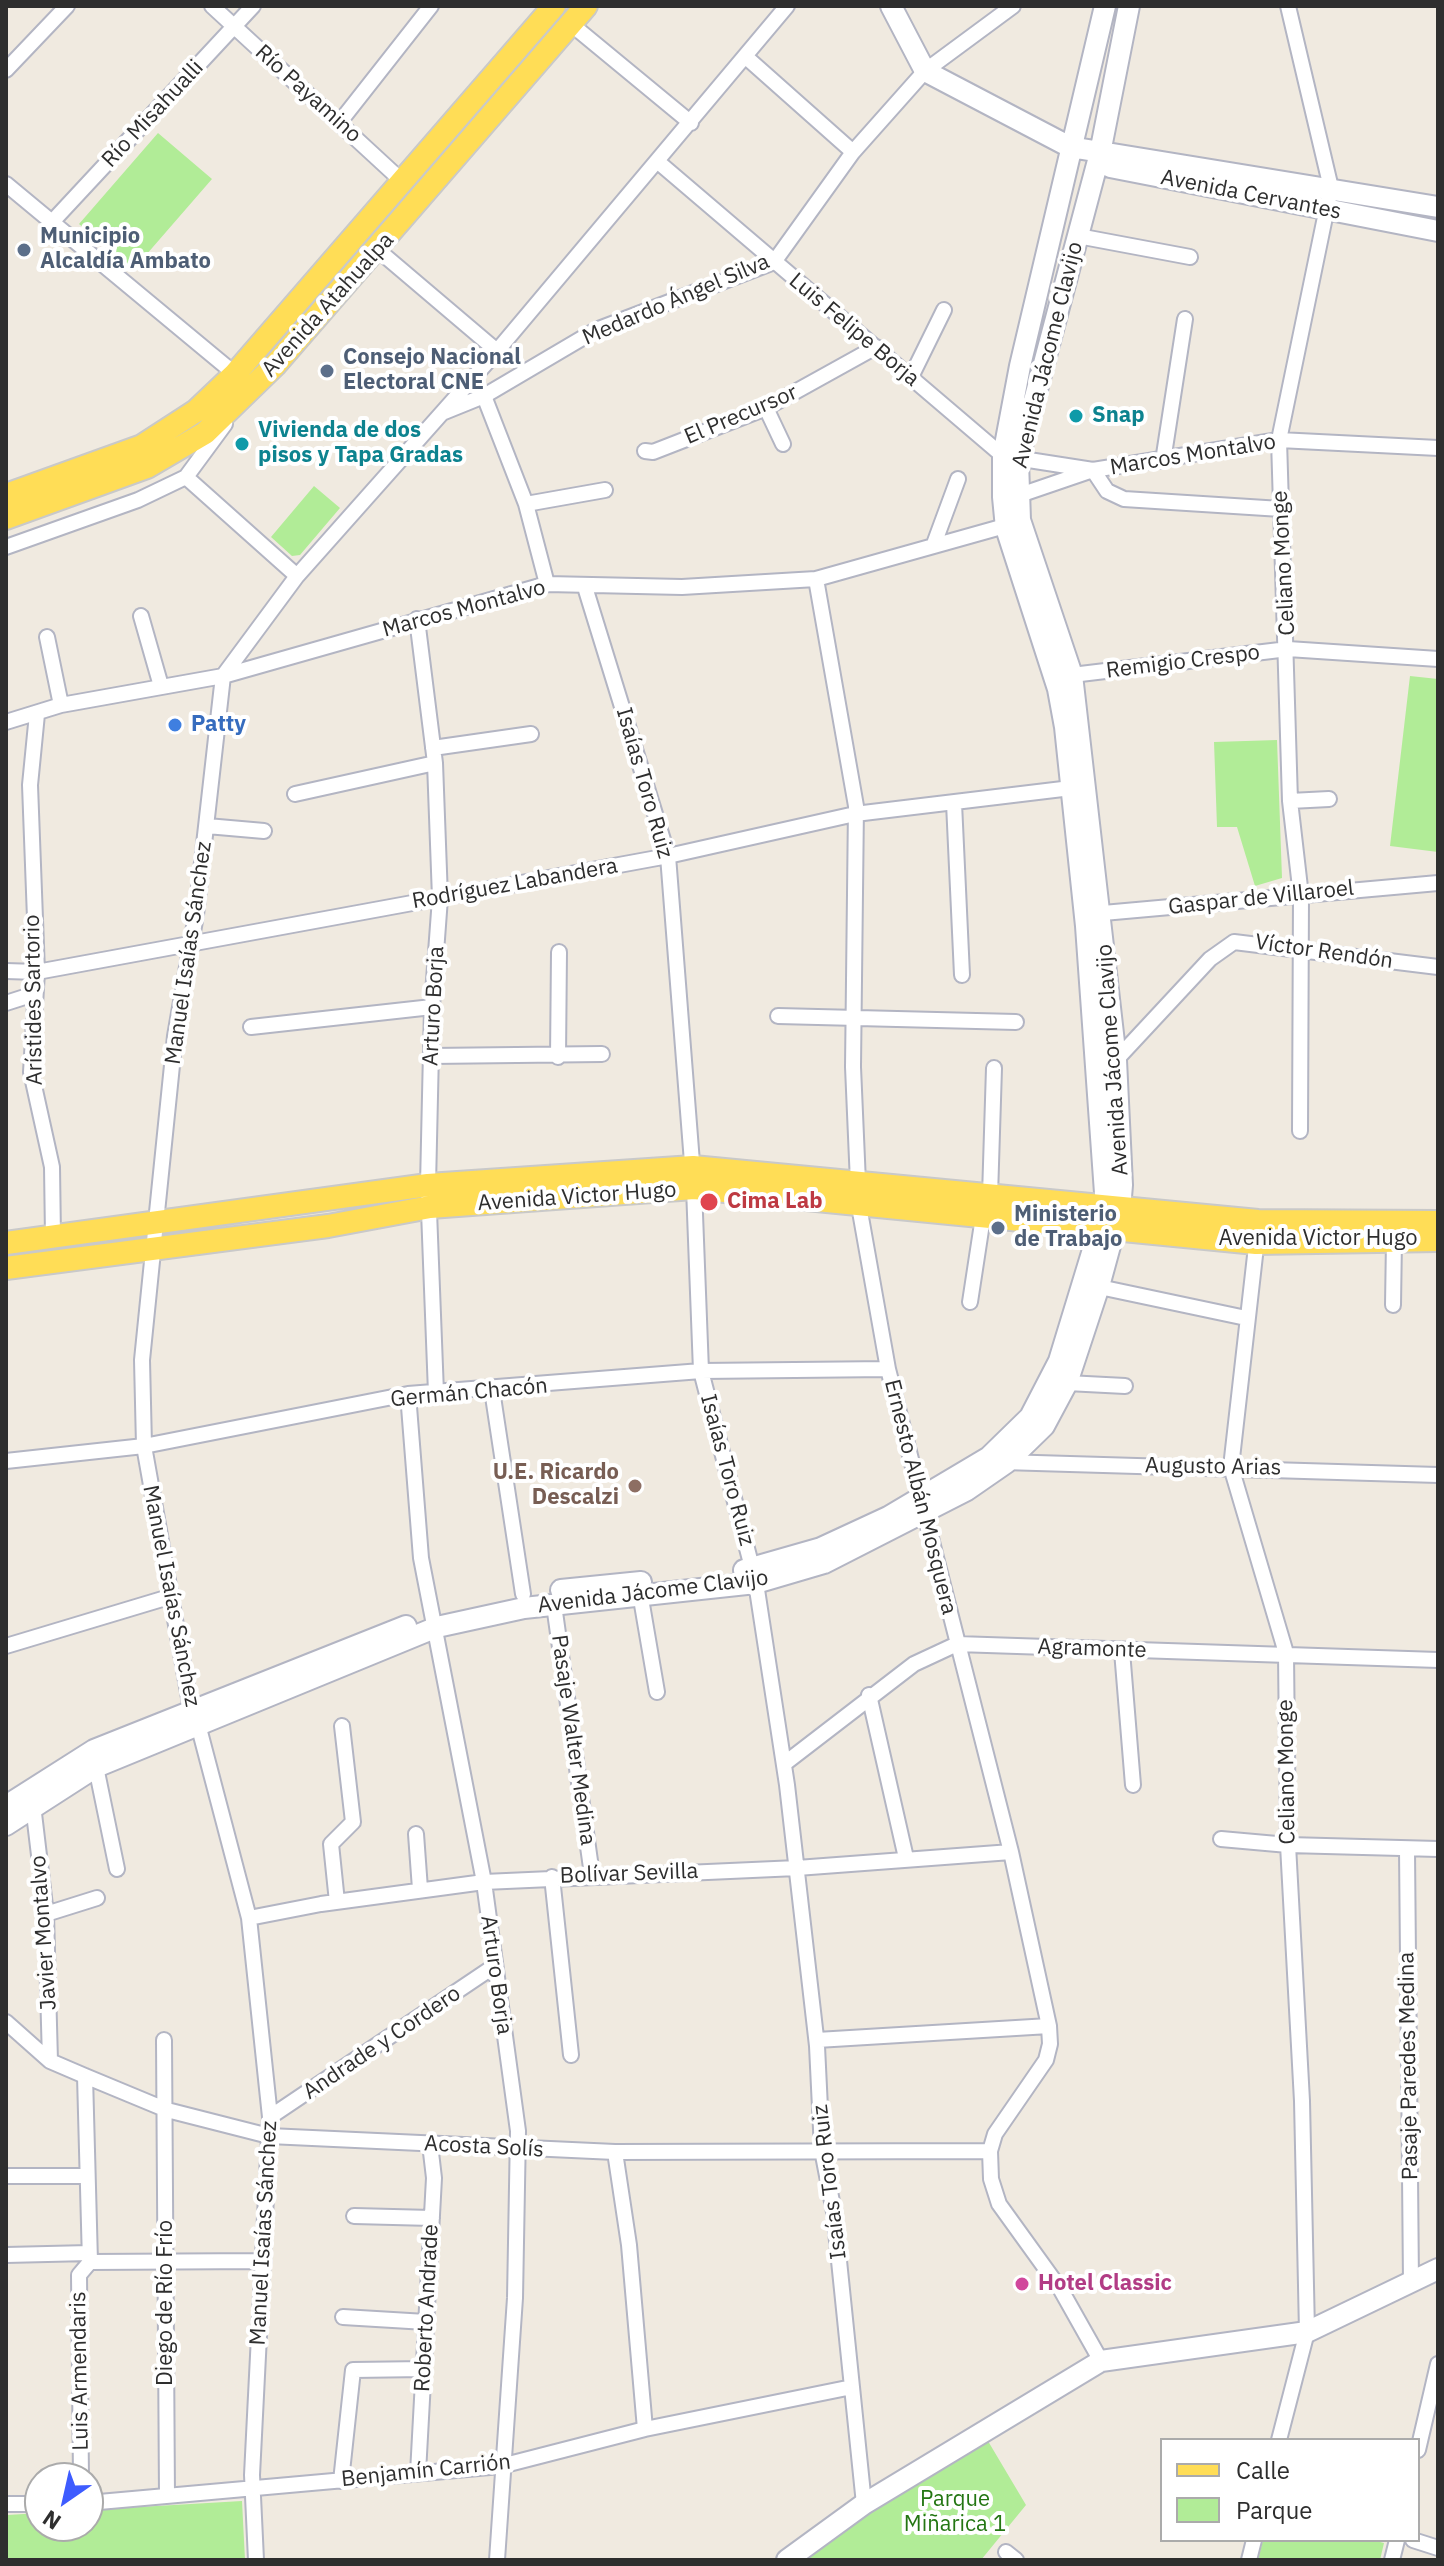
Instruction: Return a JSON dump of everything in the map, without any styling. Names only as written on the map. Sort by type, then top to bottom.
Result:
[{"type":"main road","name":"Avenida Atahualpa","points":[[6,495],[142,446],[196,411],[235,374],[554,6]]},
{"type":"main road","name":"Avenida Atahualpa","points":[[6,518],[147,467],[205,433],[234,407],[378,250],[586,6]]},
{"type":"main road","name":"Avenida Victor Hugo","points":[[6,1243],[156,1222],[429,1196],[694,1178],[1257,1232],[1438,1240]]},
{"type":"main road","name":"Avenida Victor Hugo","points":[[6,1268],[153,1251],[429,1196]]},
{"type":"main road","name":"Avenida Victor Hugo","points":[[1257,1232],[1438,1222]]},
{"type":"street","points":[[6,70],[67,6]]},
{"type":"street","name":"Río Payamino","points":[[212,6],[403,182]]},
{"type":"street","name":"Río Misahualli","points":[[52,222],[253,6]]},
{"type":"street","points":[[339,123],[431,6]]},
{"type":"street","points":[[223,676],[297,576],[497,351],[787,6]]},
{"type":"street","points":[[891,6],[925,71]]},
{"type":"street","name":"Medardo Ángel Silva","points":[[438,414],[484,396],[596,330],[774,262],[853,152],[925,71],[1013,6]]},
{"type":"street","name":"Avenida Jácome Clavijo","points":[[6,1806],[94,1750],[195,1718],[436,1621],[523,1594],[639,1588],[755,1576],[824,1563],[997,1460],[1044,1426],[1067,1383],[1110,1219],[1116,1060],[1071,788],[1058,689],[1013,524],[1011,458],[1020,366],[1105,6]]},
{"type":"street","name":"Avenida Jácome Clavijo","points":[[1011,458],[1078,236],[1098,159],[1129,6]]},
{"type":"street","name":"Celiano Monge","points":[[1288,6],[1331,188],[1329,210],[1279,440],[1288,649],[1290,801],[1301,896],[1300,1131]]},
{"type":"street","points":[[571,24],[691,123]]},
{"type":"street","points":[[746,57],[853,152]]},
{"type":"street","name":"Avenida Cervantes","points":[[925,71],[1070,147],[1081,161],[1098,159],[1331,188],[1438,207]]},
{"type":"street","name":"Avenida Cervantes","points":[[1098,159],[1438,231]]},
{"type":"street","name":"Luis Felipe Borja","points":[[657,161],[1011,458]]},
{"type":"street","points":[[6,184],[235,374]]},
{"type":"street","points":[[1078,236],[1190,257]]},
{"type":"street","points":[[378,250],[497,351]]},
{"type":"street","points":[[911,377],[944,310]]},
{"type":"street","points":[[1163,461],[1185,319]]},
{"type":"street","name":"El Precursor","points":[[645,451],[653,452],[766,408],[876,347]]},
{"type":"street","points":[[484,396],[526,504],[547,584]]},
{"type":"street","points":[[6,547],[138,500],[186,477],[234,407]]},
{"type":"street","points":[[766,408],[783,444]]},
{"type":"street","name":"Marcos Montalvo","points":[[1010,497],[1093,470],[1279,440],[1438,448]]},
{"type":"street","name":"Marcos Montalvo","points":[[1011,458],[1093,470]]},
{"type":"street","points":[[1093,470],[1107,491],[1124,499],[1281,509]]},
{"type":"street","points":[[186,477],[297,576]]},
{"type":"street","points":[[934,544],[958,479]]},
{"type":"street","points":[[526,504],[605,490]]},
{"type":"street","name":"Avenida Jácome Clavijo","points":[[1013,524],[1072,675],[1093,914],[1110,1219]]},
{"type":"street","name":"Marcos Montalvo","points":[[6,722],[61,705],[223,676],[547,584],[682,587],[816,579],[1013,524]]},
{"type":"street","name":"Ernesto Albán Mosquera","points":[[816,579],[855,814],[859,1195],[888,1369],[1011,1852],[1049,2026],[1050,2044],[1046,2060],[1002,2121],[990,2151]]},
{"type":"street","name":"Isaías Toro Ruiz","points":[[585,587],[668,856],[694,1178],[701,1371],[755,1576],[784,1764],[817,2040],[822,2150],[834,2212],[864,2504]]},
{"type":"street","points":[[141,616],[161,686]]},
{"type":"street","name":"Arturo Borja","points":[[417,619],[434,756],[440,898],[432,1007],[429,1196],[436,1393]]},
{"type":"street","points":[[47,637],[61,705]]},
{"type":"street","name":"Remigio Crespo","points":[[1072,675],[1288,649],[1438,659]]},
{"type":"street","name":"Manuel Isaías Sánchez","points":[[223,676],[207,826],[175,1036],[142,1360],[144,1446],[169,1597],[195,1718],[249,1918],[270,2117],[252,2487],[256,2560]]},
{"type":"street","name":"Arístides Sartorio","points":[[37,714],[30,785],[37,972],[31,1072],[49,1143],[53,1237]]},
{"type":"street","points":[[295,794],[434,756],[531,734]]},
{"type":"street","name":"Rodríguez Labandera","points":[[6,971],[37,972],[668,856],[855,814],[1071,788]]},
{"type":"street","points":[[1290,801],[1329,799]]},
{"type":"street","points":[[954,803],[962,975]]},
{"type":"street","points":[[207,826],[264,831]]},
{"type":"street","name":"Gaspar de Villaroel","points":[[1093,914],[1438,883]]},
{"type":"street","name":"Víctor Rendón","points":[[1116,1060],[1222,948],[1234,942],[1248,941],[1302,952],[1438,967]]},
{"type":"street","points":[[558,1057],[559,952]]},
{"type":"street","points":[[6,1003],[34,994]]},
{"type":"street","points":[[251,1027],[432,1007]]},
{"type":"street","points":[[778,1016],[1016,1022]]},
{"type":"street","points":[[431,1056],[558,1057],[602,1054]]},
{"type":"street","points":[[970,1302],[986,1207],[994,1068]]},
{"type":"street","name":"Celiano Monge","points":[[1257,1232],[1231,1467],[1286,1653],[1288,1845],[1302,2101],[1307,2332],[1280,2438]]},
{"type":"street","points":[[1393,1305],[1394,1240]]},
{"type":"street","points":[[1091,1285],[1246,1318]]},
{"type":"street","name":"Avenida Jácome Clavijo","points":[[997,1460],[1045,1392],[1091,1285]]},
{"type":"street","name":"Germán Chacón","points":[[6,1461],[144,1446],[408,1394],[492,1390],[701,1371],[888,1369]]},
{"type":"street","points":[[1067,1383],[1125,1386]]},
{"type":"street","points":[[492,1390],[523,1594]]},
{"type":"street","name":"Arturo Borja","points":[[408,1394],[421,1558],[436,1621],[484,1882],[519,2149],[515,2298],[501,2466],[497,2560]]},
{"type":"street","name":"Augusto Arias","points":[[997,1460],[1438,1475]]},
{"type":"street","points":[[639,1588],[657,1692]]},
{"type":"street","name":"Avenida Jácome Clavijo","points":[[436,1621],[554,1605],[639,1588]]},
{"type":"street","points":[[6,1646],[169,1597]]},
{"type":"street","name":"Pasaje Walter Medina","points":[[554,1605],[592,1875]]},
{"type":"street","name":"Agramonte","points":[[784,1764],[869,1695],[914,1664],[957,1644],[1438,1660]]},
{"type":"street","points":[[1122,1651],[1133,1785]]},
{"type":"street","points":[[869,1695],[906,1858]]},
{"type":"street","name":"Avenida Jácome Clavijo","points":[[6,1825],[96,1767],[195,1718]]},
{"type":"street","points":[[337,1902],[331,1844],[353,1822],[342,1726]]},
{"type":"street","points":[[96,1767],[117,1869]]},
{"type":"street","name":"Javier Montalvo","points":[[33,1805],[46,1914],[50,2061]]},
{"type":"street","points":[[416,1834],[420,1889]]},
{"type":"street","points":[[1221,1839],[1288,1845],[1438,1849]]},
{"type":"street","name":"Pasaje Paredes Medina","points":[[1407,1850],[1411,2283]]},
{"type":"street","name":"Bolívar Sevilla","points":[[249,1918],[420,1889],[484,1882],[797,1868],[1011,1852]]},
{"type":"street","points":[[552,1877],[571,2055]]},
{"type":"street","points":[[46,1914],[97,1898]]},
{"type":"street","name":"Andrade y Cordero","points":[[270,2117],[493,1967]]},
{"type":"street","name":"Acosta Solís","points":[[7,2025],[50,2061],[85,2076],[167,2110],[269,2136],[615,2152],[990,2151]]},
{"type":"street","points":[[817,2040],[1049,2026]]},
{"type":"street","name":"Diego de Río Frío","points":[[164,2040],[167,2110],[167,2496]]},
{"type":"street","name":"Luis Armendaris","points":[[81,2462],[79,2275],[89,2258],[85,2076]]},
{"type":"street","name":"Roberto Andrade","points":[[418,2473],[434,2178],[430,2144]]},
{"type":"street","points":[[990,2151],[991,2179],[999,2204],[1061,2290],[1101,2361]]},
{"type":"street","points":[[615,2152],[629,2245],[645,2429]]},
{"type":"street","points":[[6,2176],[86,2176]]},
{"type":"street","points":[[354,2216],[432,2218]]},
{"type":"street","points":[[6,2255],[165,2262],[264,2261]]},
{"type":"street","points":[[787,2560],[864,2504],[1101,2361],[1307,2332],[1438,2269]]},
{"type":"street","points":[[343,2317],[426,2322]]},
{"type":"street","points":[[1420,2441],[1438,2364]]},
{"type":"street","points":[[341,2481],[353,2370],[424,2369]]},
{"type":"street","name":"Benjamín Carrión","points":[[104,2502],[501,2466],[645,2429],[852,2387]]},
{"type":"green space","points":[[158,133],[212,179],[133,270],[79,224]]},
{"type":"green space","points":[[314,486],[340,508],[300,555],[292,556],[271,537]]},
{"type":"green space","points":[[1410,676],[1438,679],[1438,852],[1390,846]]},
{"type":"green space","points":[[1277,740],[1282,878],[1255,886],[1237,827],[1217,827],[1214,742]]},
{"type":"green space","name":"Parque Miñarica 1","points":[[985,2436],[1026,2505],[981,2560],[796,2560]]},
{"type":"green space","points":[[242,2501],[245,2560],[8,2560],[8,2515],[24,2514],[24,2542],[104,2542],[104,2509]]},
{"type":"green space","points":[[1262,2542],[1384,2543],[1380,2560],[1258,2560]]},
{"type":"place","name":"Municipio Alcaldía Ambato","points":[[24,250]]},
{"type":"place","name":"Consejo Nacional Electoral CNE","points":[[327,371]]},
{"type":"place","name":"Snap","points":[[1076,416]]},
{"type":"place","name":"Vivienda de dos pisos y Tapa Gradas","points":[[242,444]]},
{"type":"place","name":"Patty","points":[[175,725]]},
{"type":"place","name":"Cima Lab","points":[[709,1202]]},
{"type":"place","name":"Ministerio de Trabajo","points":[[998,1228]]},
{"type":"place","name":"U.E. Ricardo Descalzi","points":[[635,1486]]},
{"type":"place","name":"Hotel Classic","points":[[1022,2284]]}]
